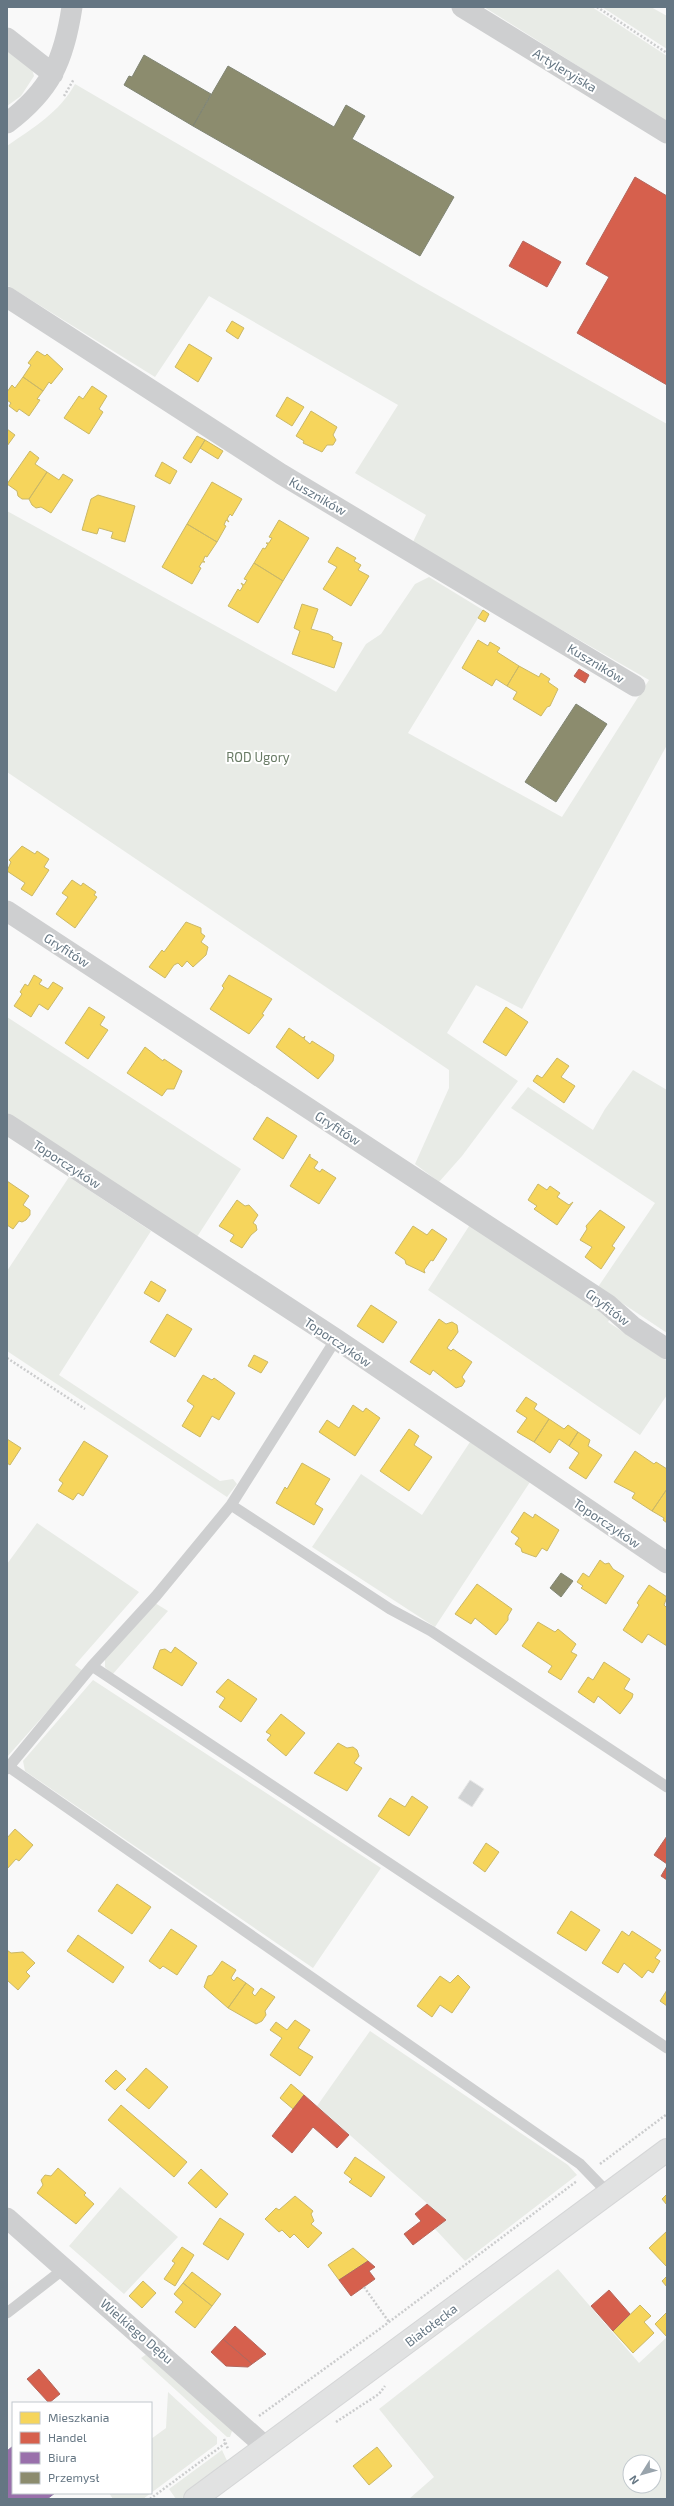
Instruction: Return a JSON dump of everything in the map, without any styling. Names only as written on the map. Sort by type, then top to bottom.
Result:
[{"type":"street","points":[[7,123],[38,96],[53,74],[66,38],[72,7]]},
{"type":"street","name":"Artyleryjska","points":[[462,7],[667,133]]},
{"type":"street","points":[[7,38],[53,74]]},
{"type":"street","name":"Kuszników","points":[[7,297],[281,474],[635,686]]},
{"type":"street","name":"Gryfitów","points":[[7,911],[607,1304],[632,1326],[667,1349]]},
{"type":"street","name":"Toporczyków","points":[[7,1124],[336,1340],[667,1563]]},
{"type":"street","name":"Białołęcka","points":[[195,2499],[667,2150]]},
{"type":"street","name":"Wielkiego Dębu","points":[[7,2218],[266,2447]]},
{"type":"lane","points":[[336,1340],[231,1505],[156,1596],[92,1666],[8,1768],[589,2172],[608,2194]]},
{"type":"lane","points":[[231,1505],[390,1609],[431,1631],[667,1787]]},
{"type":"lane","points":[[92,1666],[667,2048]]},
{"type":"lane","points":[[7,2312],[65,2268]]},
{"type":"path","points":[[597,7],[667,53]]},
{"type":"path","points":[[7,1358],[85,1409]]},
{"type":"path","points":[[256,2418],[389,2322],[667,2114]]},
{"type":"path","points":[[364,2287],[389,2322]]},
{"type":"path","points":[[150,2499],[227,2442]]},
{"type":"green space","points":[[484,7],[592,7],[667,56],[667,122]]},
{"type":"green space","points":[[602,7],[651,7],[667,16],[667,49]]},
{"type":"green space","points":[[7,48],[31,66],[34,76],[21,96],[7,106]]},
{"type":"green space","name":"ROD Ugory","points":[[75,84],[418,284],[667,424],[667,745],[522,1009],[476,985],[447,1033],[518,1081],[462,1156],[439,1182],[415,1164],[449,1088],[449,1070],[7,772],[7,511],[336,692],[366,644],[381,634],[415,584],[429,577],[483,610],[408,733],[562,817],[649,680],[412,544],[426,515],[355,473],[398,405],[209,296],[155,377],[7,285],[7,146],[36,126],[54,111],[69,94]]},
{"type":"green space","points":[[7,1017],[241,1169],[195,1240],[7,1116]]},
{"type":"green space","points":[[633,1070],[667,1090],[667,1333],[598,1287],[655,1203],[511,1108],[528,1087],[593,1130],[605,1109]]},
{"type":"green space","points":[[69,1177],[151,1231],[59,1375],[220,1481],[233,1479],[237,1484],[227,1497],[7,1351],[7,1271]]},
{"type":"green space","points":[[471,1223],[612,1315],[608,1322],[667,1361],[667,1395],[640,1435],[428,1290]]},
{"type":"green space","points":[[470,1442],[530,1482],[435,1627],[312,1547],[361,1474],[422,1515]]},
{"type":"green space","points":[[37,1523],[139,1592],[75,1665],[83,1671],[7,1757],[7,1564]]},
{"type":"green space","points":[[155,1603],[168,1611],[112,1675],[105,1667],[105,1659]]},
{"type":"green space","points":[[93,1680],[381,1868],[313,1968],[25,1771],[23,1761]]},
{"type":"green space","points":[[370,2031],[568,2165],[577,2175],[465,2261],[435,2229],[446,2220],[317,2106]]},
{"type":"green space","points":[[120,2187],[178,2237],[124,2294],[69,2246]]},
{"type":"green space","points":[[558,2269],[639,2363],[667,2337],[667,2499],[409,2499],[434,2477],[379,2409]]},
{"type":"green space","points":[[148,2353],[233,2428],[230,2437],[227,2437],[141,2358]]},
{"type":"green space","points":[[168,2392],[217,2437],[217,2444],[152,2492],[152,2438],[166,2428]]},
{"type":"green space","points":[[222,2450],[228,2463],[181,2499],[176,2499],[169,2489]]},
{"type":"green space","points":[[110,2494],[150,2494],[143,2499],[113,2499]]},
{"type":"building: Mieszkania","points":[[232,321],[244,328],[238,339],[226,331]]},
{"type":"building: Mieszkania","points":[[189,344],[212,358],[198,382],[175,367]]},
{"type":"building: Mieszkania","points":[[37,351],[45,356],[47,354],[63,369],[51,384],[49,382],[43,391],[23,377],[31,365],[28,363]]},
{"type":"building: Mieszkania","points":[[23,377],[43,391],[37,399],[40,400],[29,416],[19,409],[17,412],[9,406],[11,403],[7,400],[7,392],[12,385],[15,388]]},
{"type":"building: Mieszkania","points":[[92,386],[107,396],[99,409],[103,412],[89,434],[64,418],[79,396],[83,399]]},
{"type":"building: Mieszkania","points":[[287,397],[304,407],[292,426],[276,416]]},
{"type":"building: Mieszkania","points":[[311,411],[337,427],[333,435],[336,440],[333,445],[327,445],[322,452],[303,443],[304,441],[296,436]]},
{"type":"building: Mieszkania","points":[[7,429],[15,435],[7,446]]},
{"type":"building: Mieszkania","points":[[197,436],[205,440],[191,463],[183,458]]},
{"type":"building: Mieszkania","points":[[205,440],[223,451],[218,459],[200,448]]},
{"type":"building: Mieszkania","points":[[30,451],[39,458],[35,464],[47,472],[29,499],[22,499],[18,496],[17,491],[7,484]]},
{"type":"building: Mieszkania","points":[[162,462],[177,471],[170,484],[155,476]]},
{"type":"building: Mieszkania","points":[[47,472],[59,480],[63,474],[73,480],[51,513],[41,507],[36,508],[32,505],[29,499]]},
{"type":"building: Mieszkania","points":[[212,482],[242,499],[232,516],[230,514],[227,519],[229,522],[226,520],[224,525],[226,526],[217,542],[187,524]]},
{"type":"building: Mieszkania","points":[[98,495],[135,506],[125,542],[111,538],[113,532],[99,528],[97,534],[82,530],[91,499]]},
{"type":"building: Mieszkania","points":[[279,520],[309,538],[283,581],[254,563],[263,548],[265,549],[268,544],[266,543],[269,543],[272,538],[269,537]]},
{"type":"building: Mieszkania","points":[[187,524],[217,542],[207,557],[205,556],[203,561],[205,562],[202,562],[199,567],[201,568],[192,584],[162,567]]},
{"type":"building: Mieszkania","points":[[337,547],[356,558],[354,561],[361,565],[358,570],[369,576],[351,606],[323,589],[337,567],[328,562]]},
{"type":"building: Mieszkania","points":[[254,563],[283,581],[258,623],[228,606],[238,589],[240,591],[243,586],[241,583],[244,585],[247,580],[244,579]]},
{"type":"building: Mieszkania","points":[[302,604],[318,609],[311,629],[329,634],[333,637],[332,640],[342,643],[334,668],[292,654],[300,631],[294,628]]},
{"type":"building: Mieszkania","points":[[483,610],[489,614],[485,622],[478,618]]},
{"type":"building: Mieszkania","points":[[478,640],[488,646],[490,642],[500,648],[497,652],[519,666],[507,686],[496,679],[492,686],[462,668]]},
{"type":"building: Mieszkania","points":[[519,666],[539,677],[541,673],[550,679],[548,682],[558,689],[550,706],[547,707],[541,716],[513,699],[517,692],[507,686]]},
{"type":"building: Mieszkania","points":[[22,846],[35,854],[37,851],[49,859],[44,867],[49,870],[32,896],[21,889],[25,883],[7,871],[11,862],[9,860]]},
{"type":"building: Mieszkania","points":[[72,880],[81,886],[83,883],[96,892],[94,895],[97,897],[75,928],[56,914],[68,897],[62,893]]},
{"type":"building: Mieszkania","points":[[186,922],[201,928],[201,933],[205,936],[201,942],[208,947],[206,955],[193,967],[187,961],[182,967],[178,963],[174,965],[165,978],[149,967],[162,950],[164,952]]},
{"type":"building: Mieszkania","points":[[34,975],[42,980],[39,984],[48,989],[53,982],[63,988],[48,1010],[39,1004],[31,1017],[14,1006],[22,994],[20,992],[25,984],[28,986]]},
{"type":"building: Mieszkania","points":[[229,975],[272,999],[262,1014],[264,1015],[249,1034],[210,1009],[224,988],[222,986]]},
{"type":"building: Mieszkania","points":[[89,1007],[105,1017],[100,1025],[108,1030],[88,1059],[65,1043]]},
{"type":"building: Mieszkania","points":[[506,1007],[528,1022],[506,1056],[483,1042]]},
{"type":"building: Mieszkania","points":[[289,1028],[303,1038],[305,1036],[304,1039],[310,1044],[312,1041],[334,1055],[333,1061],[318,1079],[276,1047]]},
{"type":"building: Mieszkania","points":[[145,1047],[163,1061],[164,1059],[182,1071],[174,1089],[167,1089],[162,1096],[127,1073]]},
{"type":"building: Mieszkania","points":[[557,1058],[569,1066],[561,1077],[575,1086],[564,1103],[533,1081],[537,1075],[542,1078]]},
{"type":"building: Mieszkania","points":[[267,1117],[297,1136],[283,1159],[253,1139]]},
{"type":"building: Mieszkania","points":[[310,1154],[310,1157],[318,1162],[314,1168],[320,1172],[322,1169],[336,1178],[319,1204],[290,1186]]},
{"type":"building: Mieszkania","points":[[7,1181],[29,1196],[23,1205],[30,1210],[30,1215],[26,1220],[22,1222],[19,1221],[13,1229],[7,1225]]},
{"type":"building: Mieszkania","points":[[538,1184],[547,1190],[550,1186],[560,1193],[557,1197],[569,1205],[573,1202],[557,1225],[534,1209],[537,1206],[528,1200]]},
{"type":"building: Mieszkania","points":[[237,1200],[245,1206],[249,1205],[258,1215],[253,1223],[256,1225],[257,1230],[251,1235],[242,1248],[230,1241],[234,1235],[219,1226]]},
{"type":"building: Mieszkania","points":[[600,1210],[625,1227],[612,1246],[615,1248],[601,1269],[585,1257],[592,1247],[580,1240],[587,1229],[586,1226]]},
{"type":"building: Mieszkania","points":[[413,1226],[427,1235],[432,1229],[447,1239],[433,1261],[431,1260],[424,1270],[425,1273],[406,1264],[405,1260],[395,1253]]},
{"type":"building: Mieszkania","points":[[151,1281],[166,1290],[159,1302],[144,1293]]},
{"type":"building: Mieszkania","points":[[371,1305],[397,1322],[383,1343],[357,1326]]},
{"type":"building: Mieszkania","points":[[167,1314],[192,1329],[175,1357],[150,1342]]},
{"type":"building: Mieszkania","points":[[439,1319],[446,1324],[452,1322],[457,1325],[458,1332],[447,1348],[451,1351],[453,1349],[472,1362],[462,1377],[465,1381],[462,1386],[456,1388],[433,1370],[430,1375],[410,1362]]},
{"type":"building: Mieszkania","points":[[254,1355],[268,1362],[261,1373],[248,1366]]},
{"type":"building: Mieszkania","points":[[203,1375],[212,1380],[214,1378],[235,1393],[219,1420],[212,1416],[200,1437],[182,1426],[194,1406],[187,1401]]},
{"type":"building: Mieszkania","points":[[526,1397],[537,1404],[534,1409],[549,1419],[534,1442],[517,1432],[527,1418],[516,1411]]},
{"type":"building: Mieszkania","points":[[353,1405],[363,1412],[366,1408],[380,1418],[355,1456],[319,1432],[327,1420],[339,1428]]},
{"type":"building: Mieszkania","points":[[549,1419],[564,1429],[568,1425],[578,1432],[569,1446],[559,1439],[550,1453],[534,1442]]},
{"type":"building: Mieszkania","points":[[409,1429],[419,1436],[414,1445],[432,1457],[409,1491],[380,1471]]},
{"type":"building: Mieszkania","points":[[578,1432],[590,1440],[588,1446],[602,1455],[586,1479],[569,1468],[579,1453],[569,1446]]},
{"type":"building: Mieszkania","points":[[7,1439],[21,1448],[10,1465],[7,1463]]},
{"type":"building: Mieszkania","points":[[84,1441],[108,1456],[83,1496],[78,1493],[73,1500],[58,1491],[63,1483],[59,1480]]},
{"type":"building: Mieszkania","points":[[635,1451],[654,1464],[656,1462],[667,1469],[667,1489],[652,1511],[632,1498],[635,1493],[614,1482]]},
{"type":"building: Mieszkania","points":[[302,1463],[330,1479],[315,1504],[323,1509],[314,1525],[276,1503],[285,1487],[287,1489]]},
{"type":"building: Mieszkania","points":[[667,1489],[667,1523],[663,1520],[664,1518],[652,1511]]},
{"type":"building: Mieszkania","points":[[524,1512],[533,1518],[535,1514],[559,1530],[547,1551],[542,1548],[536,1557],[522,1552],[521,1548],[515,1544],[519,1538],[511,1532]]},
{"type":"building: Mieszkania","points":[[600,1560],[605,1564],[609,1563],[613,1569],[624,1576],[606,1604],[581,1588],[583,1586],[577,1582],[583,1573],[589,1577]]},
{"type":"building: Mieszkania","points":[[477,1584],[512,1609],[508,1616],[508,1620],[496,1635],[475,1618],[471,1624],[455,1614]]},
{"type":"building: Mieszkania","points":[[649,1585],[667,1597],[664,1605],[667,1608],[667,1646],[648,1634],[642,1643],[623,1630],[639,1605],[637,1603]]},
{"type":"building: Mieszkania","points":[[538,1622],[555,1632],[558,1629],[576,1644],[571,1652],[577,1655],[561,1680],[548,1672],[552,1666],[522,1646]]},
{"type":"building: Mieszkania","points":[[175,1647],[197,1663],[182,1686],[153,1668],[160,1650],[165,1649],[171,1653]]},
{"type":"building: Mieszkania","points":[[604,1662],[630,1679],[624,1689],[633,1694],[632,1698],[620,1714],[598,1696],[594,1703],[578,1692],[588,1677],[593,1680]]},
{"type":"building: Mieszkania","points":[[228,1679],[257,1699],[241,1722],[219,1707],[225,1698],[216,1692]]},
{"type":"building: Mieszkania","points":[[281,1714],[305,1733],[286,1756],[267,1740],[271,1735],[266,1732]]},
{"type":"building: Mieszkania","points":[[338,1743],[347,1748],[353,1747],[357,1750],[359,1756],[354,1763],[362,1768],[347,1791],[314,1773]]},
{"type":"building: Mieszkania","points":[[412,1796],[428,1807],[409,1836],[378,1816],[390,1798],[405,1807]]},
{"type":"building: Mieszkania","points":[[15,1829],[33,1845],[19,1861],[16,1859],[7,1869],[7,1838]]},
{"type":"building: Mieszkania","points":[[486,1843],[499,1852],[485,1872],[473,1863]]},
{"type":"building: Mieszkania","points":[[117,1884],[151,1907],[132,1934],[98,1911]]},
{"type":"building: Mieszkania","points":[[571,1911],[600,1930],[586,1951],[557,1933]]},
{"type":"building: Mieszkania","points":[[171,1929],[197,1946],[177,1975],[163,1966],[160,1969],[149,1961]]},
{"type":"building: Mieszkania","points":[[622,1931],[629,1936],[632,1931],[661,1950],[655,1958],[660,1961],[653,1973],[648,1970],[642,1978],[624,1963],[618,1973],[602,1963]]},
{"type":"building: Mieszkania","points":[[78,1935],[124,1967],[113,1983],[67,1951]]},
{"type":"building: Mieszkania","points":[[7,1950],[11,1953],[23,1952],[35,1963],[26,1972],[30,1976],[18,1990],[7,1980]]},
{"type":"building: Mieszkania","points":[[222,1961],[236,1970],[231,1978],[234,1981],[237,1977],[246,1983],[228,2008],[204,1987],[208,1976],[212,1975]]},
{"type":"building: Mieszkania","points":[[458,1975],[470,1987],[452,2013],[440,2005],[432,2017],[417,2006],[440,1976],[450,1983]]},
{"type":"building: Mieszkania","points":[[246,1983],[254,1989],[252,1993],[255,1996],[261,1988],[275,1997],[265,2011],[266,2015],[262,2021],[256,2024],[228,2008]]},
{"type":"building: Mieszkania","points":[[667,1990],[667,2006],[660,2001]]},
{"type":"building: Mieszkania","points":[[295,2020],[310,2030],[298,2048],[313,2057],[300,2076],[270,2055],[282,2038],[270,2030],[276,2022],[287,2030]]},
{"type":"building: Mieszkania","points":[[146,2068],[168,2087],[149,2109],[126,2090]]},
{"type":"building: Mieszkania","points":[[116,2070],[126,2079],[115,2090],[105,2081]]},
{"type":"building: Mieszkania","points":[[291,2084],[304,2095],[293,2109],[280,2098]]},
{"type":"building: Mieszkania","points":[[121,2105],[187,2162],[174,2177],[108,2120]]},
{"type":"building: Mieszkania","points":[[355,2157],[385,2177],[371,2197],[349,2182],[352,2179],[344,2173]]},
{"type":"building: Mieszkania","points":[[58,2168],[86,2193],[84,2195],[94,2204],[76,2224],[37,2193],[43,2185],[41,2180],[45,2175],[51,2176]]},
{"type":"building: Mieszkania","points":[[201,2169],[228,2194],[216,2208],[188,2183]]},
{"type":"building: Mieszkania","points":[[667,2194],[667,2205],[662,2199]]},
{"type":"building: Mieszkania","points":[[295,2196],[313,2211],[311,2214],[314,2221],[311,2224],[322,2233],[308,2248],[294,2234],[290,2238],[282,2230],[279,2232],[265,2219],[276,2208],[279,2210]]},
{"type":"building: Mieszkania","points":[[220,2218],[244,2234],[228,2260],[203,2244]]},
{"type":"building: Mieszkania","points":[[667,2231],[667,2267],[649,2248]]},
{"type":"building: Mieszkania","points":[[182,2247],[194,2255],[175,2286],[164,2279],[175,2263],[172,2261]]},
{"type":"building: Mieszkania","points":[[353,2248],[368,2261],[339,2280],[328,2265]]},
{"type":"building: Mieszkania","points":[[192,2272],[221,2294],[212,2306],[183,2283]]},
{"type":"building: Mieszkania","points":[[667,2276],[667,2287],[662,2281]]},
{"type":"building: Mieszkania","points":[[143,2281],[156,2293],[142,2308],[129,2296]]},
{"type":"building: Mieszkania","points":[[183,2283],[212,2306],[195,2328],[175,2312],[183,2302],[174,2294]]},
{"type":"building: Mieszkania","points":[[640,2305],[651,2316],[644,2322],[654,2333],[633,2353],[613,2331]]},
{"type":"building: Mieszkania","points":[[667,2312],[667,2337],[655,2324]]},
{"type":"building: Mieszkania","points":[[377,2447],[392,2466],[369,2485],[353,2466]]},
{"type":"building: Handel","points":[[635,177],[667,196],[667,385],[577,333],[609,277],[586,264]]},
{"type":"building: Handel","points":[[523,241],[561,262],[547,287],[509,266]]},
{"type":"building: Handel","points":[[579,669],[589,675],[585,683],[574,676]]},
{"type":"building: Handel","points":[[667,1836],[667,1864],[654,1855]]},
{"type":"building: Handel","points":[[667,1866],[667,1880],[661,1876]]},
{"type":"building: Handel","points":[[304,2095],[349,2135],[337,2148],[313,2127],[292,2153],[272,2136]]},
{"type":"building: Handel","points":[[427,2204],[446,2220],[413,2245],[404,2234],[421,2221],[415,2214]]},
{"type":"building: Handel","points":[[368,2261],[375,2267],[369,2271],[375,2279],[351,2296],[339,2280]]},
{"type":"building: Handel","points":[[609,2290],[630,2314],[613,2331],[591,2306]]},
{"type":"building: Handel","points":[[235,2326],[266,2354],[252,2364],[223,2339]]},
{"type":"building: Handel","points":[[223,2339],[252,2364],[248,2367],[226,2366],[211,2352]]},
{"type":"building: Handel","points":[[39,2369],[60,2394],[48,2402],[27,2379]]},
{"type":"building: Biura","points":[[12,2447],[12,2494],[54,2494],[47,2499],[7,2499],[7,2451]]},
{"type":"building: Przemysł","points":[[144,55],[211,94],[193,126],[124,85],[129,76],[132,77]]},
{"type":"building: Przemysł","points":[[228,66],[334,127],[346,105],[365,116],[352,139],[454,197],[420,256],[193,126]]},
{"type":"building: Przemysł","points":[[576,704],[607,724],[556,802],[525,782]]},
{"type":"building: Przemysł","points":[[561,1573],[573,1581],[561,1597],[550,1588]]},
{"type":"building: Inne","points":[[470,1780],[484,1789],[472,1807],[458,1798]]}]
